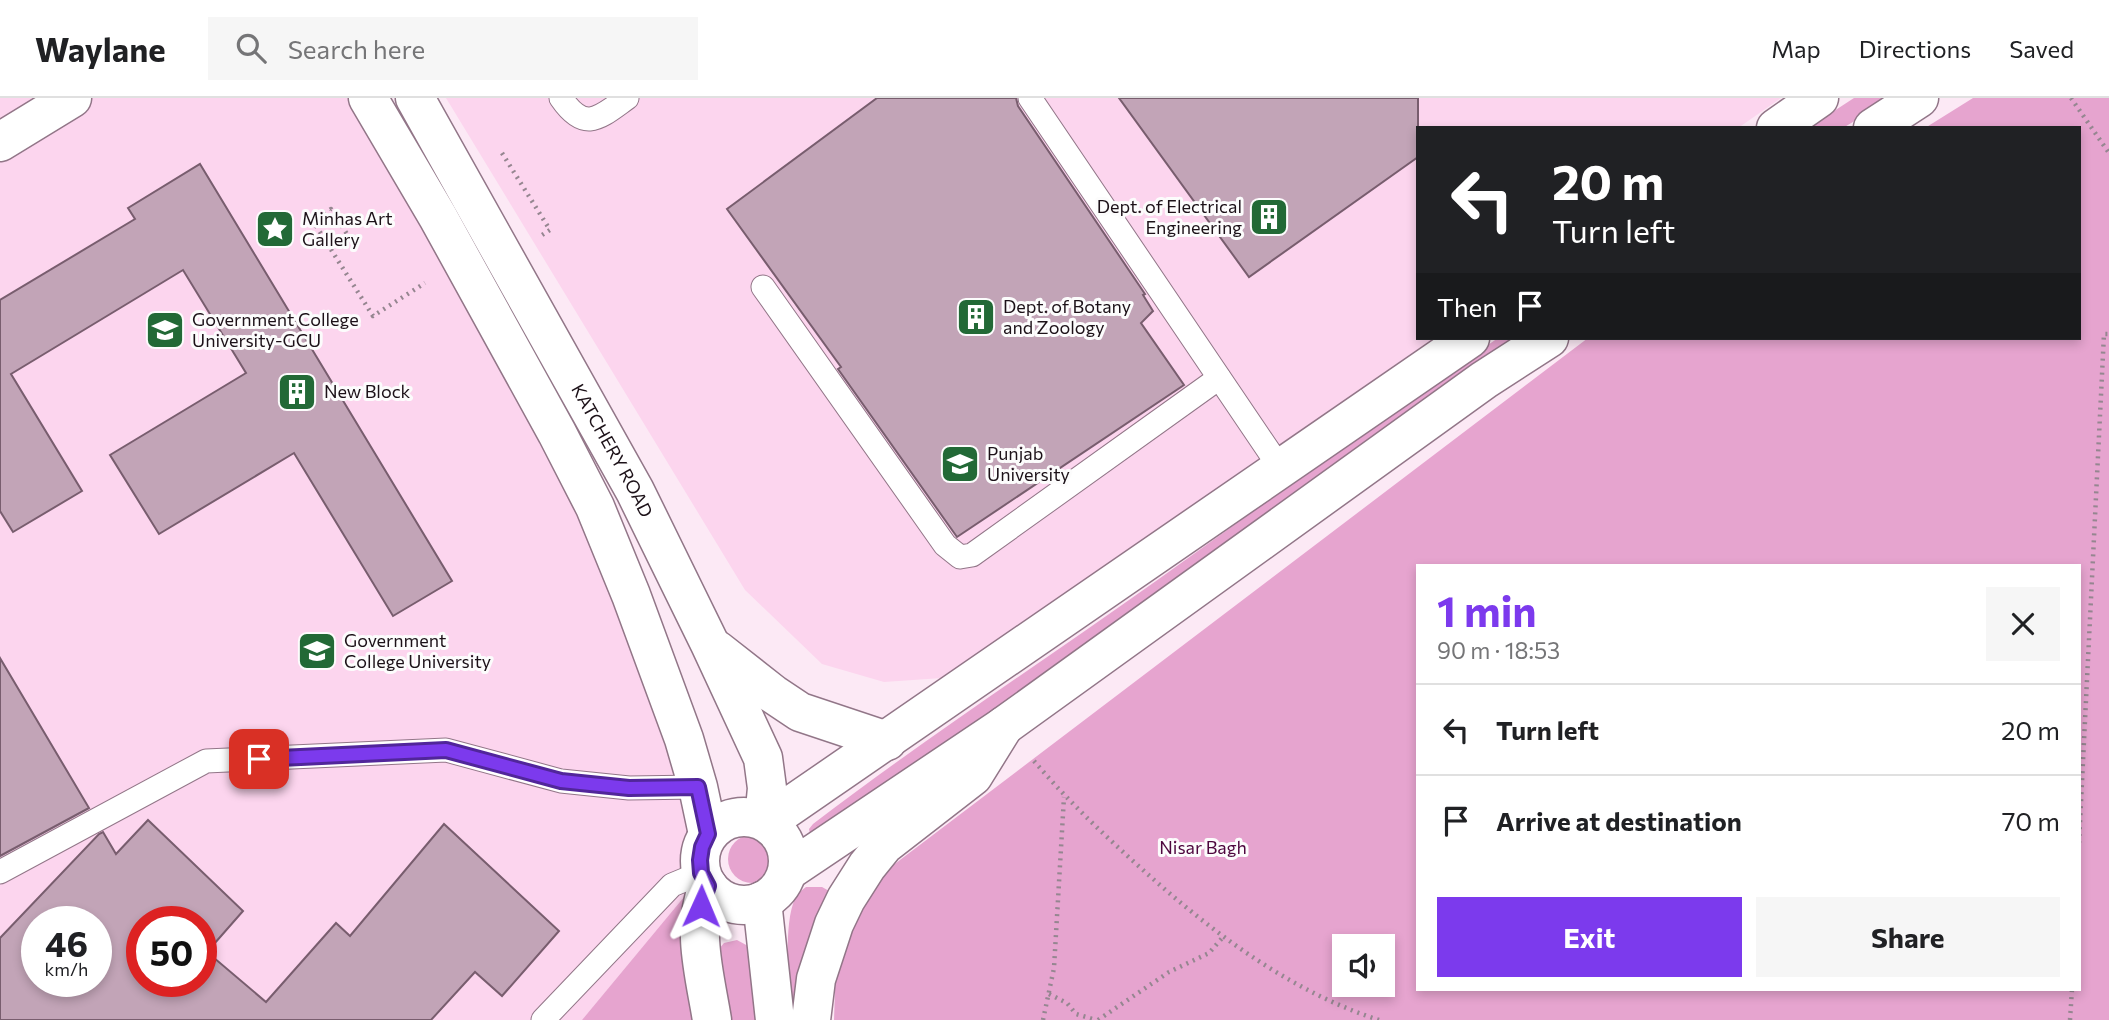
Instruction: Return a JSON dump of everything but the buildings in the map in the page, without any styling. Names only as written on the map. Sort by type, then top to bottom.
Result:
[{"type":"main road","points":[[0,142],[72,98]]},
{"type":"main road","points":[[368,98],[461,260],[595,507],[684,739],[708,834]]},
{"type":"main road","name":"KATCHERY ROAD","points":[[415,98],[635,491],[710,644],[763,758],[765,821]]},
{"type":"main road","points":[[1779,126],[1819,98]]},
{"type":"main road","points":[[1876,126],[1919,98]]},
{"type":"main road","points":[[765,821],[887,741],[1467,340]]},
{"type":"main road","points":[[788,871],[1004,726],[1484,380],[1546,340]]},
{"type":"main road","points":[[710,644],[772,694],[800,712],[887,741]]},
{"type":"main road","points":[[811,1020],[816,979],[825,948],[854,885],[884,845],[973,776],[1004,726]]},
{"type":"main road","points":[[705,880],[726,901],[737,905],[762,901],[774,894],[788,871],[786,843],[765,821],[739,816],[727,819],[708,834],[702,847],[700,860],[705,880],[699,939],[712,1020]]},
{"type":"main road","points":[[762,901],[775,1020]]},
{"type":"lane","points":[[561,98],[570,110],[582,119],[597,119],[627,98]]},
{"type":"lane","points":[[1030,98],[1281,469]]},
{"type":"lane","points":[[764,287],[945,545],[960,556],[972,555],[1219,378]]},
{"type":"lane","points":[[0,872],[205,761],[446,750],[561,781],[629,788],[698,787]]},
{"type":"lane","points":[[543,1020],[672,885],[705,880]]},
{"type":"path","points":[[2071,98],[2109,153]]},
{"type":"path","points":[[502,153],[550,230]]},
{"type":"path","points":[[354,245],[331,209],[313,220],[373,316],[461,260]]},
{"type":"path","points":[[2081,805],[2106,334],[2109,326]]},
{"type":"path","points":[[1004,726],[1064,797],[1196,917],[1249,955],[1345,1009],[1379,1020]]},
{"type":"path","points":[[1043,1020],[1054,968],[1064,797]]},
{"type":"path","points":[[1049,994],[1067,1003],[1076,1014],[1097,1020],[1169,972],[1209,953],[1223,937]]},
{"type":"path","points":[[2070,1020],[2072,991]]},
{"type":"shaded area","name":"Government College University","points":[[0,98],[354,98],[575,492],[691,809],[684,897],[582,1020],[0,1020]]},
{"type":"shaded area","name":"Punjab University","points":[[446,98],[1781,98],[1741,126],[1416,126],[1416,340],[1431,340],[942,678],[884,682],[822,664],[745,590]]},
{"type":"green space","points":[[1854,98],[1892,98],[1846,126],[1811,126]]},
{"type":"green space","name":"Nisar Bagh","points":[[1973,98],[2109,98],[2109,1020],[834,1020],[837,933],[867,885],[1585,340],[2081,340],[2081,126],[1928,126]]},
{"type":"green space","points":[[1495,340],[1525,340],[831,835],[810,834],[809,829],[813,824],[897,762]]},
{"type":"green space","points":[[752,835],[769,842],[776,859],[769,876],[752,883],[735,876],[728,859],[735,842]]},
{"type":"green space","points":[[806,887],[822,887],[831,892],[790,1020],[789,924],[795,899]]},
{"type":"green space","points":[[684,897],[700,1020],[582,1020]]},
{"type":"green space","points":[[737,940],[748,946],[760,1020],[727,1020],[718,950],[724,943]]},
{"type":"place","name":"Dept. of Electrical Engineering","points":[[1269,217]]},
{"type":"place","name":"Minhas Art Gallery","points":[[275,229]]},
{"type":"place","name":"Dept. of Botany and Zoology","points":[[976,317]]},
{"type":"place","name":"Government College University-GCU","points":[[165,330]]},
{"type":"place","name":"New Block","points":[[297,392]]},
{"type":"place","name":"Punjab University","points":[[960,464]]},
{"type":"place","name":"Government College University","points":[[317,651]]},
{"type":"route","points":[[259,759],[446,750],[561,781],[629,788],[698,787],[708,834],[700,860],[701,873],[708,886],[701,906]]}]
